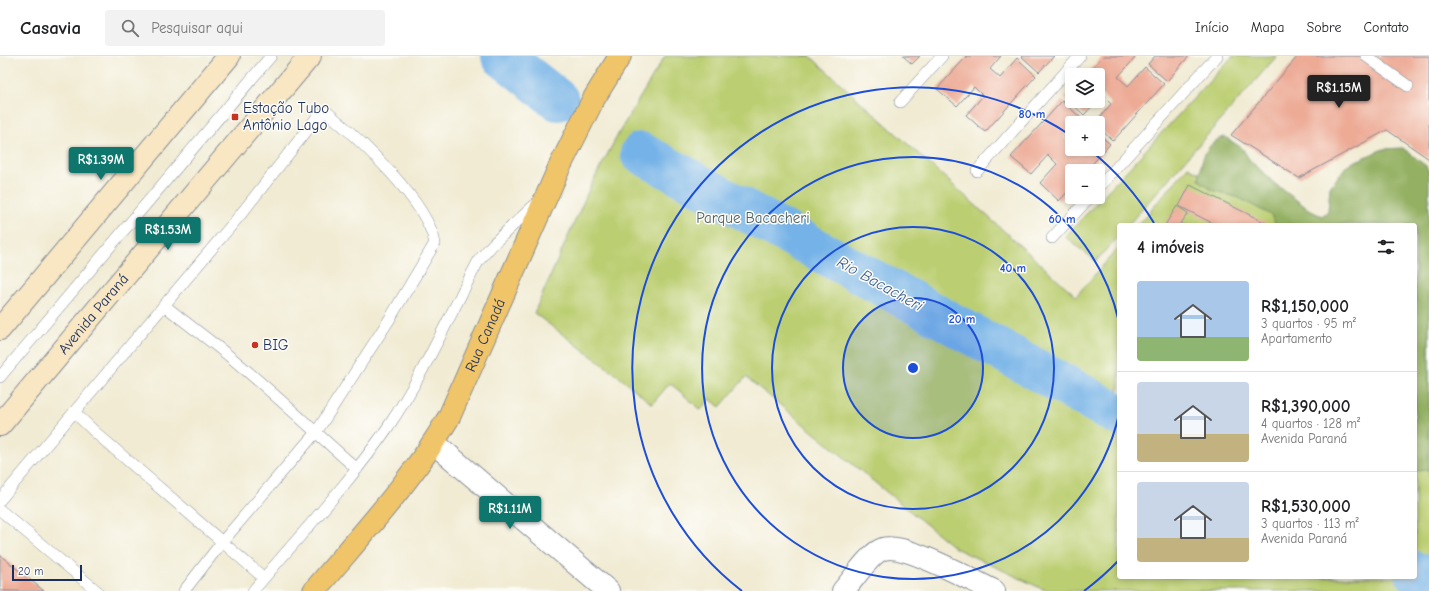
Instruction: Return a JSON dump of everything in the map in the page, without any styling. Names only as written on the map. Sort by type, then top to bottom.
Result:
[{"type":"main road","name":"Rua Canadá","points":[[314,591],[401,488],[434,443],[464,386],[549,191],[586,112],[620,56]]},
{"type":"street","points":[[0,329],[229,56]]},
{"type":"street","name":"Avenida Paraná","points":[[0,425],[310,56]]},
{"type":"street","points":[[434,443],[608,591]]},
{"type":"street","points":[[843,591],[875,554],[883,549],[892,547],[920,556],[994,591]]},
{"type":"lane","points":[[0,377],[271,56]]},
{"type":"lane","points":[[900,102],[942,56]]},
{"type":"lane","points":[[977,171],[1080,56]]},
{"type":"lane","points":[[1105,180],[1218,56]]},
{"type":"lane","points":[[1366,56],[1408,86]]},
{"type":"lane","points":[[0,500],[241,214],[319,115],[327,112],[352,133],[388,169],[414,201],[430,226],[434,243],[389,320],[317,431],[222,542],[184,591]]},
{"type":"lane","points":[[253,591],[357,469],[388,427],[418,380],[479,260],[494,243],[549,191]]},
{"type":"lane","points":[[1052,238],[1084,204]]},
{"type":"lane","points":[[164,305],[188,326],[233,359],[317,431],[357,469]]},
{"type":"lane","points":[[74,412],[96,433],[264,578]]},
{"type":"lane","points":[[0,510],[97,591]]},
{"type":"green space","name":"Parque Bacacheri","points":[[665,56],[810,56],[1076,296],[1117,249],[1117,579],[1417,579],[1417,280],[1429,286],[1429,591],[1047,591],[955,548],[746,377],[720,407],[710,399],[701,410],[670,383],[652,404],[617,375],[534,313],[591,185],[621,129]]},
{"type":"green space","points":[[1233,56],[1277,56],[1130,223],[1117,223],[1117,237],[1096,261],[1065,237],[1096,204],[1105,204],[1105,194]]},
{"type":"green space","points":[[1225,137],[1242,148],[1249,159],[1274,183],[1311,211],[1322,216],[1328,211],[1330,187],[1347,165],[1383,149],[1403,148],[1426,166],[1429,172],[1429,470],[1417,471],[1417,223],[1275,223],[1271,215],[1239,198],[1212,190],[1199,180],[1205,154],[1208,148],[1218,140]]},
{"type":"green space","points":[[1188,167],[1301,223],[1140,223]]},
{"type":"building","points":[[903,56],[920,56],[912,64]]},
{"type":"building","points":[[967,56],[1001,56],[990,69],[1000,78],[1017,58],[1036,76],[985,132],[966,115],[983,96],[974,87],[957,106],[937,89]]},
{"type":"building","points":[[1021,56],[1054,56],[1039,72]]},
{"type":"building","points":[[1103,56],[1133,56],[1135,58],[1118,77],[1128,86],[1145,67],[1164,84],[1113,141],[1105,134],[1105,116],[1101,116],[1111,104],[1105,98],[1105,68],[1092,68]]},
{"type":"building","points":[[1155,56],[1189,56],[1167,81],[1148,64]]},
{"type":"building","points":[[1298,56],[1429,56],[1429,159],[1387,130],[1299,178],[1231,135]]},
{"type":"building","points":[[1062,101],[1065,104],[1065,108],[1070,108],[1079,116],[1065,116],[1065,156],[1099,156],[1092,164],[1065,164],[1065,195],[1059,201],[1040,183],[1057,164],[1048,155],[1031,174],[1011,157]]},
{"type":"building","points":[[1077,108],[1090,108],[1084,115]]},
{"type":"building","points":[[1105,139],[1110,144],[1105,150]]},
{"type":"building","points":[[1190,185],[1266,223],[1212,223],[1179,206]]},
{"type":"building","points":[[1177,206],[1188,213],[1181,223],[1166,223]]},
{"type":"building","points":[[0,555],[44,591],[0,591]]},
{"type":"waterway","name":"Rio Bacacheri","points":[[502,56],[558,100]]},
{"type":"waterway","name":"Rio Bacacheri","points":[[641,153],[1117,414]]},
{"type":"waterway","name":"Rio Bacacheri","points":[[1417,573],[1429,578]]},
{"type":"place","name":"Estação Tubo Antônio Lago","points":[[235,117]]},
{"type":"place","name":"BIG","points":[[255,345]]}]
